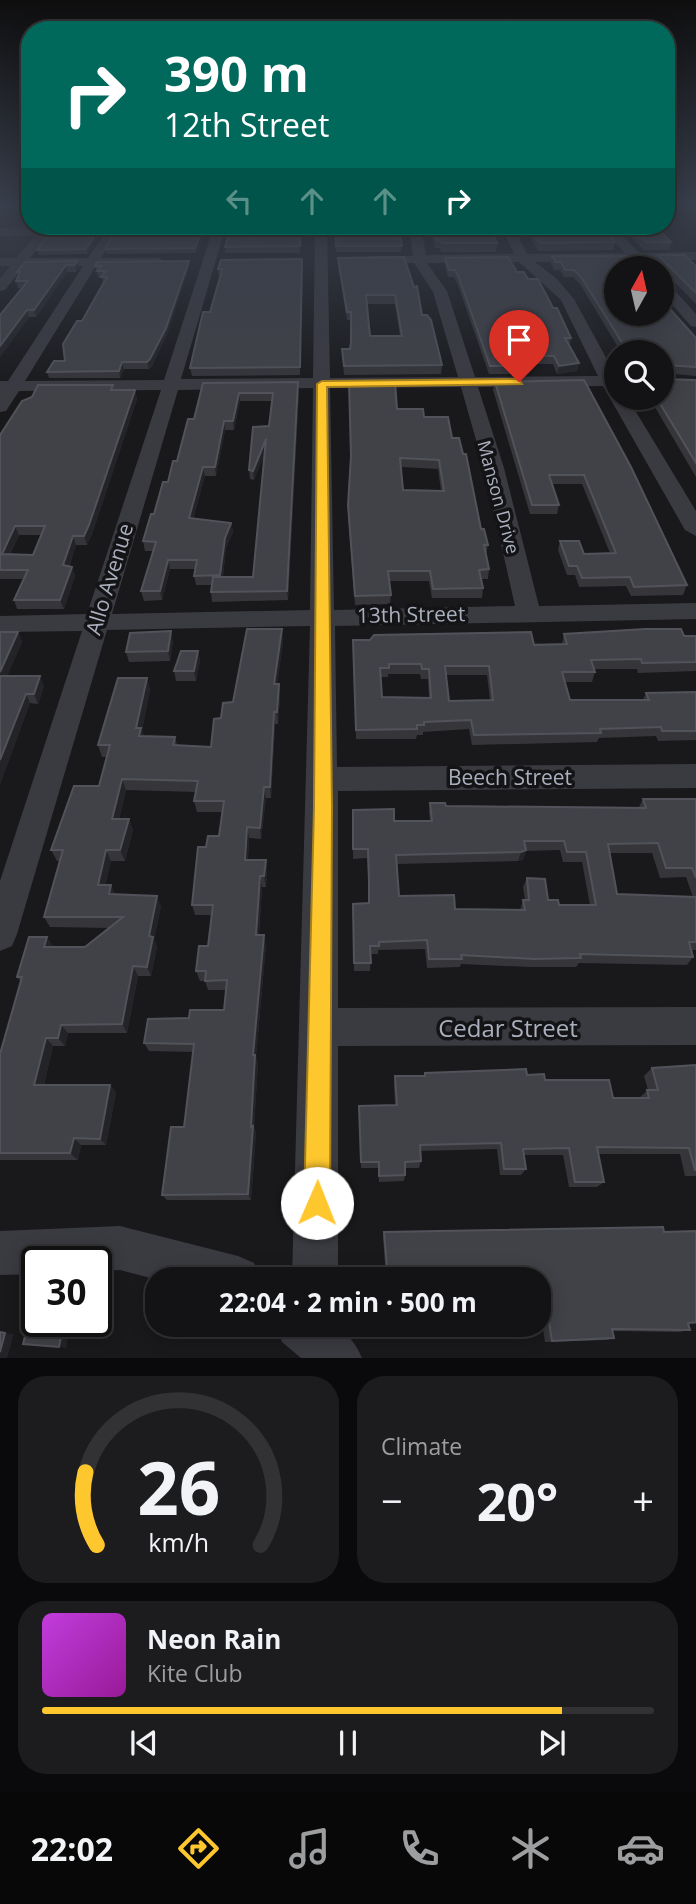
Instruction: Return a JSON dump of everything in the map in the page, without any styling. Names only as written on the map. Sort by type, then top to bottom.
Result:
[{"type":"street","points":[[0,287],[15,268]]},
{"type":"street","points":[[0,407],[7,386],[89,268]]},
{"type":"street","name":"Allo Avenue","points":[[0,934],[205,268]]},
{"type":"street","points":[[315,1267],[323,779],[319,268]]},
{"type":"street","name":"Manson Drive","points":[[423,268],[440,291],[494,468],[529,613]]},
{"type":"street","points":[[535,268],[567,299],[604,370]]},
{"type":"street","points":[[674,298],[696,323]]},
{"type":"street","points":[[7,386],[466,382],[604,389]]},
{"type":"street","points":[[627,410],[696,530]]},
{"type":"street","name":"13th Street","points":[[0,624],[696,611]]},
{"type":"street","name":"Beech Street","points":[[323,779],[696,776]]},
{"type":"street","name":"Cedar Street","points":[[321,1027],[696,1026]]},
{"type":"street","points":[[0,1253],[120,1248],[192,1267]]},
{"type":"shaded area","points":[[0,268],[7,268],[0,277]]},
{"type":"building","points":[[20,268],[64,268],[34,310],[27,310],[0,346],[0,315],[28,281],[16,281],[20,272],[17,272]]},
{"type":"building","points":[[99,268],[186,268],[166,328],[147,362],[122,362],[119,371],[47,372],[54,361],[65,361],[63,344],[77,321],[82,321],[107,277],[101,277],[106,271],[97,271]]},
{"type":"building","points":[[302,268],[300,367],[190,368],[203,312],[210,312],[221,274],[222,269],[218,269]]},
{"type":"building","points":[[340,268],[408,268],[414,287],[417,286],[422,315],[427,315],[431,320],[442,365],[344,366],[342,349],[350,349],[351,342],[351,312],[347,312]],"holes":[[[366,295],[395,295],[402,336],[370,336]]]},
{"type":"building","points":[[515,268],[517,272],[524,272],[528,279],[538,279],[553,308],[557,308],[571,338],[565,338],[579,363],[559,366],[554,356],[519,355],[523,366],[490,366],[459,278],[455,270],[449,270]]},
{"type":"building","points":[[564,268],[604,268],[604,314],[581,277],[574,270]]},
{"type":"building","points":[[674,268],[696,268],[696,293]]},
{"type":"building","points":[[674,313],[696,338],[696,367],[674,366],[674,340],[620,340],[612,326],[674,326]]},
{"type":"building","points":[[674,379],[696,380],[696,463],[664,410],[674,410]]},
{"type":"building","points":[[584,380],[631,467],[687,585],[634,587],[630,577],[582,578],[577,566],[569,566],[560,541],[579,541],[584,554],[616,553],[584,475],[549,475],[559,505],[532,505],[495,382]]},
{"type":"building","points":[[298,382],[287,591],[211,592],[213,577],[253,577],[266,439],[253,471],[249,470],[253,427],[269,426],[273,393],[239,393],[233,421],[224,421],[215,467],[203,467],[189,518],[231,523],[225,538],[220,575],[194,576],[197,560],[168,560],[160,591],[141,591],[156,542],[143,541],[151,514],[154,514],[163,482],[168,482],[173,461],[177,461],[188,419],[194,419],[203,383]]},
{"type":"building","points":[[349,382],[395,382],[397,409],[423,409],[424,417],[448,417],[452,438],[459,438],[463,454],[466,454],[481,529],[484,529],[488,545],[484,545],[489,569],[479,570],[483,588],[433,589],[430,571],[388,571],[391,595],[355,596],[348,505],[351,456]],"holes":[[[400,458],[439,460],[444,491],[403,490]]]},
{"type":"building","points":[[38,385],[113,385],[111,390],[135,390],[89,525],[84,536],[73,536],[63,565],[72,567],[60,600],[14,600],[28,570],[0,570],[0,435],[22,401],[32,397]],"holes":[[[15,526],[45,526],[33,555],[2,554]]]},
{"type":"building","points":[[247,629],[282,629],[274,684],[279,684],[277,712],[274,712],[270,787],[264,787],[260,828],[247,827],[245,860],[266,860],[264,876],[260,876],[256,935],[264,935],[253,1055],[251,1127],[253,1126],[248,1194],[162,1195],[171,1127],[184,1127],[194,1044],[144,1043],[148,1019],[189,1018],[190,1010],[224,1010],[227,980],[205,981],[206,971],[196,971],[199,946],[208,946],[213,905],[192,905],[198,847],[206,847],[208,836],[219,836],[224,801],[194,801],[198,781],[122,779],[112,819],[129,819],[120,850],[106,850],[98,885],[111,885],[109,894],[157,896],[149,936],[153,937],[147,967],[133,966],[122,1024],[61,1025],[58,1038],[46,1038],[34,1085],[110,1085],[100,1139],[74,1138],[70,1153],[0,1153],[0,1054],[22,977],[17,977],[29,937],[47,937],[44,947],[85,947],[123,917],[44,917],[63,850],[51,850],[74,786],[99,786],[110,745],[98,745],[118,678],[147,678],[136,728],[141,728],[139,736],[175,737],[173,745],[211,747],[214,719],[221,718],[223,703],[233,702]]},
{"type":"building","points":[[681,629],[684,636],[696,636],[696,662],[591,660],[595,672],[562,672],[570,700],[649,700],[646,693],[696,692],[696,731],[662,731],[661,727],[600,729],[601,733],[474,735],[471,720],[424,722],[424,725],[417,725],[417,729],[356,730],[353,640],[370,640],[374,635],[531,632],[534,645],[567,644],[564,634]],"holes":[[[389,664],[421,664],[422,669],[429,669],[431,698],[382,697],[380,668],[389,668]],[[445,666],[489,666],[493,700],[449,701]]]},
{"type":"building","points":[[171,631],[168,651],[126,652],[130,633]]},
{"type":"building","points":[[0,632],[18,632],[0,672]]},
{"type":"building","points":[[181,651],[198,651],[194,671],[174,671]]},
{"type":"building","points":[[0,676],[40,676],[34,694],[26,694],[0,760]]},
{"type":"building","points":[[643,799],[696,799],[696,878],[692,868],[666,868],[658,843],[608,844],[617,894],[696,897],[696,942],[689,942],[693,957],[580,954],[581,958],[534,959],[461,955],[462,959],[429,959],[427,940],[379,942],[379,946],[370,946],[371,963],[354,963],[353,904],[369,903],[369,882],[368,849],[353,849],[353,810],[394,809],[394,821],[432,821],[430,803],[445,803],[446,806],[646,808]],"holes":[[[524,841],[564,841],[567,852],[586,852],[596,905],[559,905],[558,900],[548,900],[545,879],[527,878],[529,900],[523,900],[525,910],[455,909],[454,895],[399,896],[396,855],[521,852],[526,850]]]},
{"type":"building","points":[[696,1065],[696,1170],[689,1148],[597,1147],[604,1182],[575,1182],[569,1148],[523,1149],[526,1169],[504,1169],[501,1143],[420,1145],[421,1161],[405,1162],[405,1175],[379,1176],[379,1162],[361,1162],[359,1106],[397,1105],[395,1076],[526,1069],[527,1075],[544,1074],[545,1080],[609,1080],[613,1098],[649,1098],[647,1090],[658,1090],[652,1068]]},
{"type":"building","points":[[663,1227],[664,1232],[696,1231],[696,1322],[688,1323],[690,1330],[612,1329],[614,1338],[552,1341],[551,1267],[387,1267],[384,1232]]},
{"type":"building","points":[[0,1332],[5,1333],[0,1352]]},
{"type":"building","points":[[25,1337],[61,1337],[59,1347],[23,1344]]},
{"type":"route","points":[[317,1203],[323,807],[322,384],[519,382]]}]
